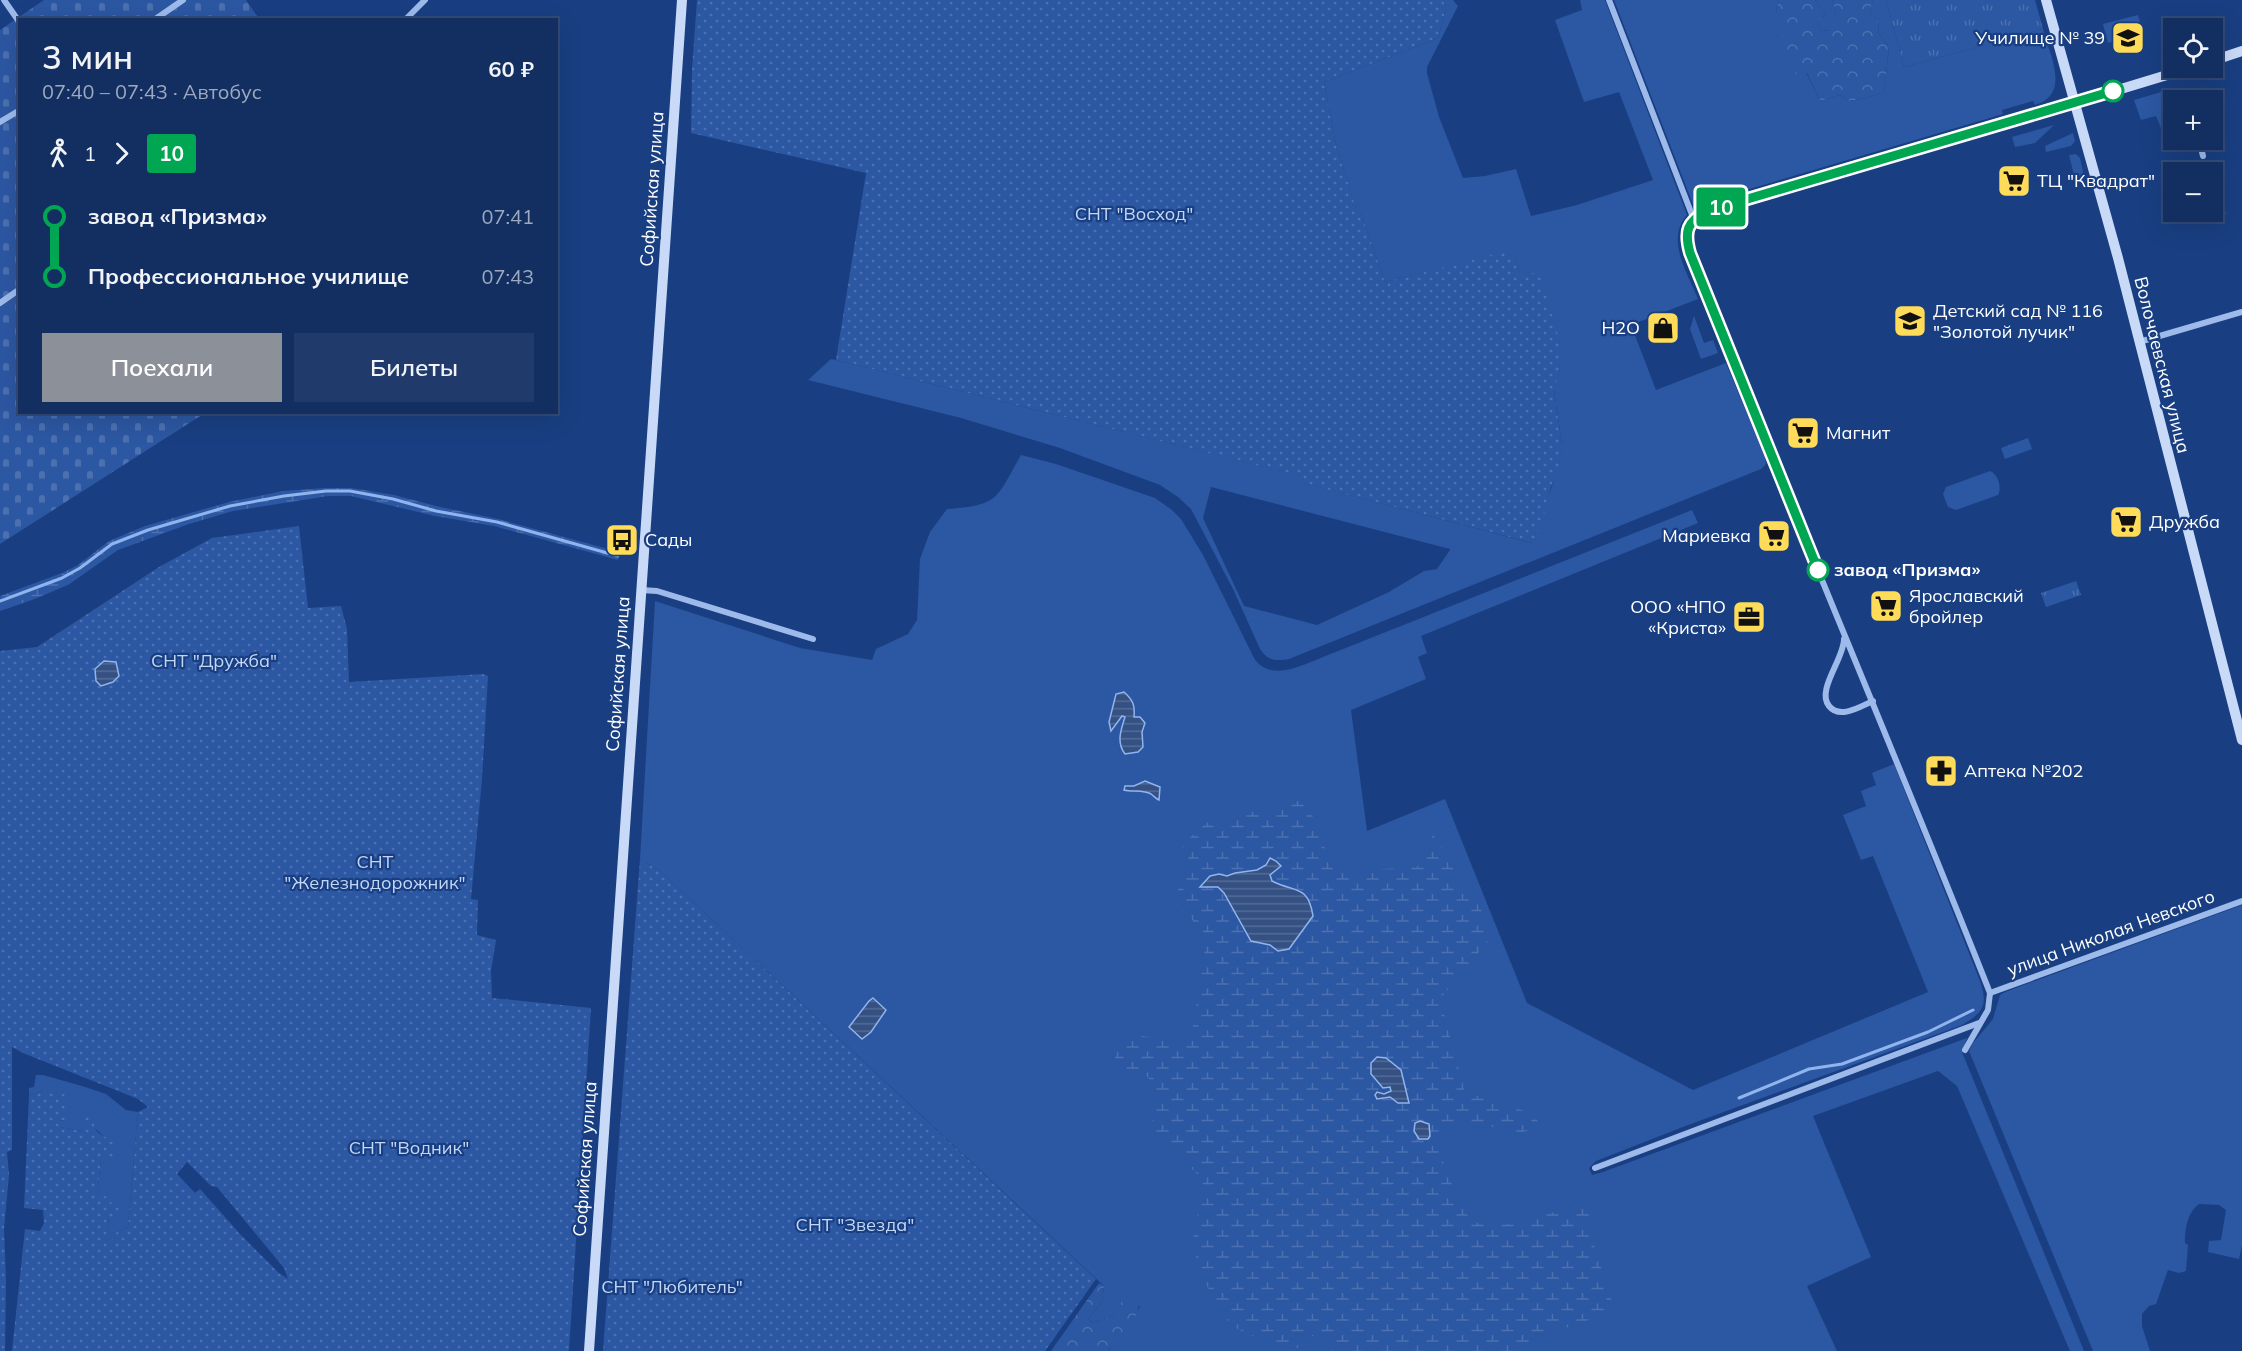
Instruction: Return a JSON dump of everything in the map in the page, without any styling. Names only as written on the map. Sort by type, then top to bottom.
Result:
[{"type":"main road","name":"Софийская улица","points":[[589,1351],[682,0]]},
{"type":"main road","name":"Волочаевская улица","points":[[2046,0],[2139,342],[2242,740]]},
{"type":"main road","points":[[2223,57],[2242,51]]},
{"type":"main road","points":[[2074,103],[2163,76]]},
{"type":"street","points":[[4,0],[18,20]]},
{"type":"street","points":[[157,18],[183,0]]},
{"type":"street","points":[[407,18],[425,0]]},
{"type":"street","points":[[1609,0],[1694,220]]},
{"type":"street","points":[[1965,1050],[1990,1005],[1990,993],[1690,253],[1687,237],[1694,220],[1707,211],[2074,103]]},
{"type":"street","points":[[0,122],[18,111]]},
{"type":"street","points":[[2202,150],[2203,156]]},
{"type":"street","points":[[0,303],[18,290]]},
{"type":"street","points":[[2139,342],[2242,312]]},
{"type":"street","points":[[640,590],[657,591],[813,639]]},
{"type":"street","points":[[1842,630],[1843,650],[1826,691],[1827,703],[1835,711],[1842,712],[1873,701]]},
{"type":"street","name":"улица Николая Невского","points":[[1990,993],[2242,901]]},
{"type":"street","points":[[1595,1168],[1979,1023]]},
{"type":"green space","points":[[44,0],[246,0],[258,18],[18,18],[18,414],[203,414],[0,544],[0,30]]},
{"type":"green space","name":"СНТ \"Восход\"","points":[[697,0],[1443,0],[1446,8],[1438,38],[1324,82],[1335,140],[1356,209],[1361,214],[1385,282],[1512,250],[1520,274],[1540,273],[1558,336],[1561,366],[1554,391],[1562,445],[1559,469],[1533,543],[1299,482],[1300,476],[836,360],[866,173],[691,133],[692,69]]},
{"type":"green space","points":[[1443,0],[1453,0],[1458,6],[1427,67],[1427,73],[1439,117],[1463,178],[1516,169],[1531,216],[1577,205],[1653,180],[1619,92],[1584,102],[1555,20],[1582,10],[1580,0],[1605,0],[1687,215],[1681,224],[1678,246],[1684,268],[1698,299],[1631,325],[1656,390],[1726,363],[1765,457],[1766,464],[1761,469],[1289,659],[1276,660],[1266,656],[1260,649],[1233,589],[1191,509],[1160,485],[1060,448],[961,418],[808,380],[831,359],[836,360],[1301,476],[1300,482],[1532,543],[1558,469],[1562,445],[1554,390],[1561,366],[1512,251],[1385,282],[1361,214],[1356,210],[1335,140],[1324,82],[1438,38],[1446,8]],"holes":[[[1211,487],[1450,549],[1437,569],[1424,571],[1389,592],[1317,625],[1244,606],[1203,518]]]},
{"type":"green space","points":[[1614,0],[1779,0],[1776,10],[1820,101],[1840,95],[1849,101],[1884,92],[1889,47],[1879,34],[1878,21],[1870,12],[1873,0],[1886,0],[1904,67],[2043,29],[2053,62],[2055,83],[2046,100],[2035,105],[2033,101],[2002,110],[2003,114],[1694,207]]},
{"type":"green space","points":[[1779,0],[1815,0],[1826,14],[1817,21],[1821,31],[1831,30],[1831,21],[1836,14],[1832,0],[1873,0],[1870,12],[1878,21],[1879,34],[1889,47],[1884,92],[1849,101],[1840,95],[1820,101],[1807,73],[1796,74],[1784,53],[1782,36],[1784,30],[1776,10]]},
{"type":"green space","points":[[1815,0],[1832,0],[1836,14],[1831,30],[1821,31],[1817,21],[1826,14]]},
{"type":"green space","points":[[1886,0],[2035,0],[2043,29],[1904,67]]},
{"type":"green space","points":[[2138,15],[2143,34],[2108,43],[2103,24]]},
{"type":"green space","points":[[2163,91],[2163,131],[2156,116],[2141,120],[2134,100]]},
{"type":"green space","points":[[2054,125],[2035,143],[2015,147],[2012,137]]},
{"type":"green space","points":[[2073,133],[2075,141],[2071,146],[2046,152],[2045,146]]},
{"type":"green space","points":[[2076,154],[2080,158],[2084,176],[2081,182],[2076,183],[2069,155]]},
{"type":"green space","points":[[1694,316],[1704,343],[1713,340],[1718,353],[1701,359],[1690,329]]},
{"type":"green space","points":[[2028,438],[2032,449],[2005,459],[2001,448]]},
{"type":"green space","points":[[1021,455],[1056,464],[1155,498],[1172,510],[1181,519],[1203,555],[1255,660],[1263,667],[1281,671],[1300,666],[1692,510],[1698,523],[1421,636],[1427,653],[1418,657],[1426,679],[1351,710],[1367,831],[1445,799],[1527,1003],[1693,1090],[1928,992],[1873,856],[1861,860],[1843,815],[1866,806],[1861,791],[1876,785],[1872,773],[1894,764],[1980,981],[1984,1002],[1979,1012],[1962,1025],[1688,1125],[1596,1161],[1589,1168],[1592,1175],[1603,1172],[1967,1038],[1962,1052],[2084,1351],[2070,1351],[1957,1086],[1938,1071],[1813,1116],[1871,1257],[1807,1286],[1837,1351],[1108,1351],[1131,1326],[1135,1313],[1140,1307],[1126,1297],[1112,1316],[1093,1323],[1088,1319],[1102,1302],[1104,1286],[660,871],[640,859],[655,601],[800,648],[872,660],[876,649],[908,634],[917,620],[920,559],[930,532],[947,509],[978,505],[995,497]]},
{"type":"green space","points":[[1990,471],[1999,482],[1998,495],[1956,510],[1948,507],[1943,494],[1946,487]]},
{"type":"green space","points":[[351,488],[394,495],[498,519],[619,552],[618,560],[494,526],[435,516],[351,496],[328,496],[233,511],[189,524],[118,550],[68,585],[0,611],[0,596],[62,573],[78,565],[109,541],[145,526],[229,502],[283,491]]},
{"type":"green space","points":[[299,526],[308,608],[341,606],[347,629],[349,682],[483,674],[488,676],[482,779],[471,899],[478,900],[477,935],[496,940],[491,971],[492,998],[591,1008],[569,1351],[12,1351],[25,1229],[40,1231],[44,1223],[43,1210],[24,1208],[29,1096],[43,1090],[67,1095],[66,1121],[60,1120],[60,1127],[83,1131],[86,1115],[93,1115],[94,1125],[98,1132],[104,1137],[114,1139],[113,1159],[101,1159],[97,1195],[110,1197],[112,1205],[122,1203],[121,1218],[109,1217],[107,1239],[112,1240],[113,1234],[128,1227],[138,1112],[148,1107],[138,1099],[12,1047],[12,1150],[7,1152],[9,1175],[4,1229],[5,1351],[0,1351],[0,651],[37,647],[159,567],[212,538]],"holes":[[[187,1162],[211,1186],[217,1187],[284,1268],[288,1279],[241,1235],[200,1189],[195,1193],[177,1174]]]},
{"type":"green space","points":[[2076,581],[2081,595],[2046,607],[2041,593]]},
{"type":"green space","points":[[1306,799],[1334,872],[1417,867],[1433,835],[1451,860],[1457,886],[1474,895],[1493,935],[1440,999],[1465,1092],[1534,1114],[1538,1122],[1537,1127],[1519,1134],[1467,1120],[1452,1126],[1436,1141],[1452,1184],[1468,1215],[1474,1221],[1485,1225],[1530,1220],[1586,1201],[1603,1216],[1588,1226],[1615,1311],[1536,1338],[1517,1351],[1331,1351],[1329,1345],[1317,1336],[1311,1336],[1294,1351],[1282,1351],[1230,1325],[1198,1271],[1193,1240],[1203,1184],[1199,1176],[1155,1133],[1152,1127],[1154,1090],[1148,1078],[1143,1074],[1115,1068],[1113,1063],[1120,1045],[1137,1036],[1173,1042],[1186,1038],[1192,1033],[1207,936],[1172,898],[1193,868],[1182,845],[1206,823]],"holes":[[[1269,859],[1276,861],[1270,875],[1272,881],[1293,887],[1308,925],[1295,941],[1278,951],[1270,945],[1251,941],[1224,893],[1218,887],[1219,874],[1231,875],[1254,870]],[[1393,1063],[1401,1070],[1409,1103],[1394,1102],[1390,1097],[1385,1099],[1391,1092],[1391,1087],[1383,1088],[1372,1071]]]},
{"type":"green space","name":"СНТ \"Звезда\"","points":[[640,859],[660,871],[1096,1279],[1045,1351],[603,1351]]},
{"type":"green space","points":[[2242,905],[2242,1245],[2239,1259],[2208,1252],[2209,1241],[2221,1240],[2226,1210],[2219,1205],[2199,1204],[2189,1217],[2186,1227],[2185,1243],[2188,1245],[2186,1271],[2179,1273],[2168,1270],[2156,1304],[2149,1306],[2142,1314],[2142,1326],[2150,1351],[2093,1351],[1969,1051],[1993,1019],[2000,995],[2005,992]]},
{"type":"green space","points":[[36,1075],[43,1075],[106,1094],[126,1110],[138,1112],[128,1227],[113,1234],[113,1240],[106,1239],[111,1205],[97,1195],[101,1159],[113,1159],[105,1138],[93,1126],[92,1115],[83,1131],[60,1127],[60,1120],[65,1121],[43,1090],[29,1096],[29,1088],[34,1087]]},
{"type":"green space","points":[[1099,1283],[1104,1286],[1102,1302],[1088,1319],[1093,1323],[1112,1316],[1125,1297],[1139,1300],[1136,1314],[1126,1335],[1108,1351],[1051,1351]]},
{"type":"shaded area","points":[[104,661],[116,662],[119,676],[113,682],[101,686],[96,681],[95,669]]},
{"type":"shaded area","points":[[1124,692],[1133,703],[1134,717],[1140,717],[1145,723],[1142,732],[1143,747],[1138,752],[1125,754],[1120,740],[1125,717],[1122,716],[1111,731],[1109,722],[1116,694]]},
{"type":"shaded area","points":[[1145,781],[1160,787],[1159,800],[1148,793],[1124,790],[1125,786],[1134,786]]},
{"type":"shaded area","points":[[1270,858],[1281,866],[1270,875],[1272,881],[1304,894],[1311,906],[1313,916],[1289,949],[1278,951],[1270,945],[1251,941],[1224,893],[1218,887],[1200,887],[1210,876],[1219,874],[1227,876],[1257,870],[1266,865]]},
{"type":"shaded area","points":[[873,998],[886,1010],[871,1032],[862,1039],[849,1027]]},
{"type":"shaded area","points":[[1377,1057],[1386,1058],[1401,1070],[1409,1103],[1398,1103],[1390,1097],[1377,1099],[1375,1095],[1377,1092],[1384,1094],[1391,1091],[1390,1087],[1383,1088],[1371,1074],[1371,1063]]},
{"type":"shaded area","points":[[1420,1121],[1429,1124],[1428,1139],[1419,1139],[1414,1131],[1415,1123]]},
{"type":"waterway","points":[[0,601],[62,578],[80,568],[112,544],[148,530],[230,506],[326,491],[350,491],[393,499],[436,511],[497,522],[618,556]]},
{"type":"waterway","points":[[1739,1098],[1809,1069],[1842,1064],[1928,1032],[1973,1010]]},
{"type":"bus line","name":"10","points":[[1818,570],[1690,253],[1687,232],[1691,224],[1707,211],[2113,91]]},
{"type":"place","name":"Училище № 39","points":[[2128,38]]},
{"type":"place","name":"ТЦ \"Квадрат\"","points":[[2014,181]]},
{"type":"place","name":"Детский сад № 116 \"Золотой лучик\"","points":[[1910,321]]},
{"type":"place","name":"H2O","points":[[1663,328]]},
{"type":"place","name":"Магнит","points":[[1803,433]]},
{"type":"place","name":"Дружба","points":[[2126,522]]},
{"type":"place","name":"Мариевка","points":[[1774,536]]},
{"type":"place","name":"Сады","points":[[622,540]]},
{"type":"place","name":"завод «Призма»","points":[[1818,570]]},
{"type":"place","name":"Ярославский бройлер","points":[[1886,606]]},
{"type":"place","name":"ООО «НПО «Криста»","points":[[1749,617]]},
{"type":"place","name":"Аптека №202","points":[[1941,771]]},
{"type":"park label","name":"СНТ \"Дружба\"","points":[[214,661]]},
{"type":"park label","name":"СНТ \"Железнодорожник\"","points":[[375,872]]},
{"type":"park label","name":"СНТ \"Водник\"","points":[[409,1148]]},
{"type":"park label","name":"СНТ \"Любитель\"","points":[[672,1287]]}]
